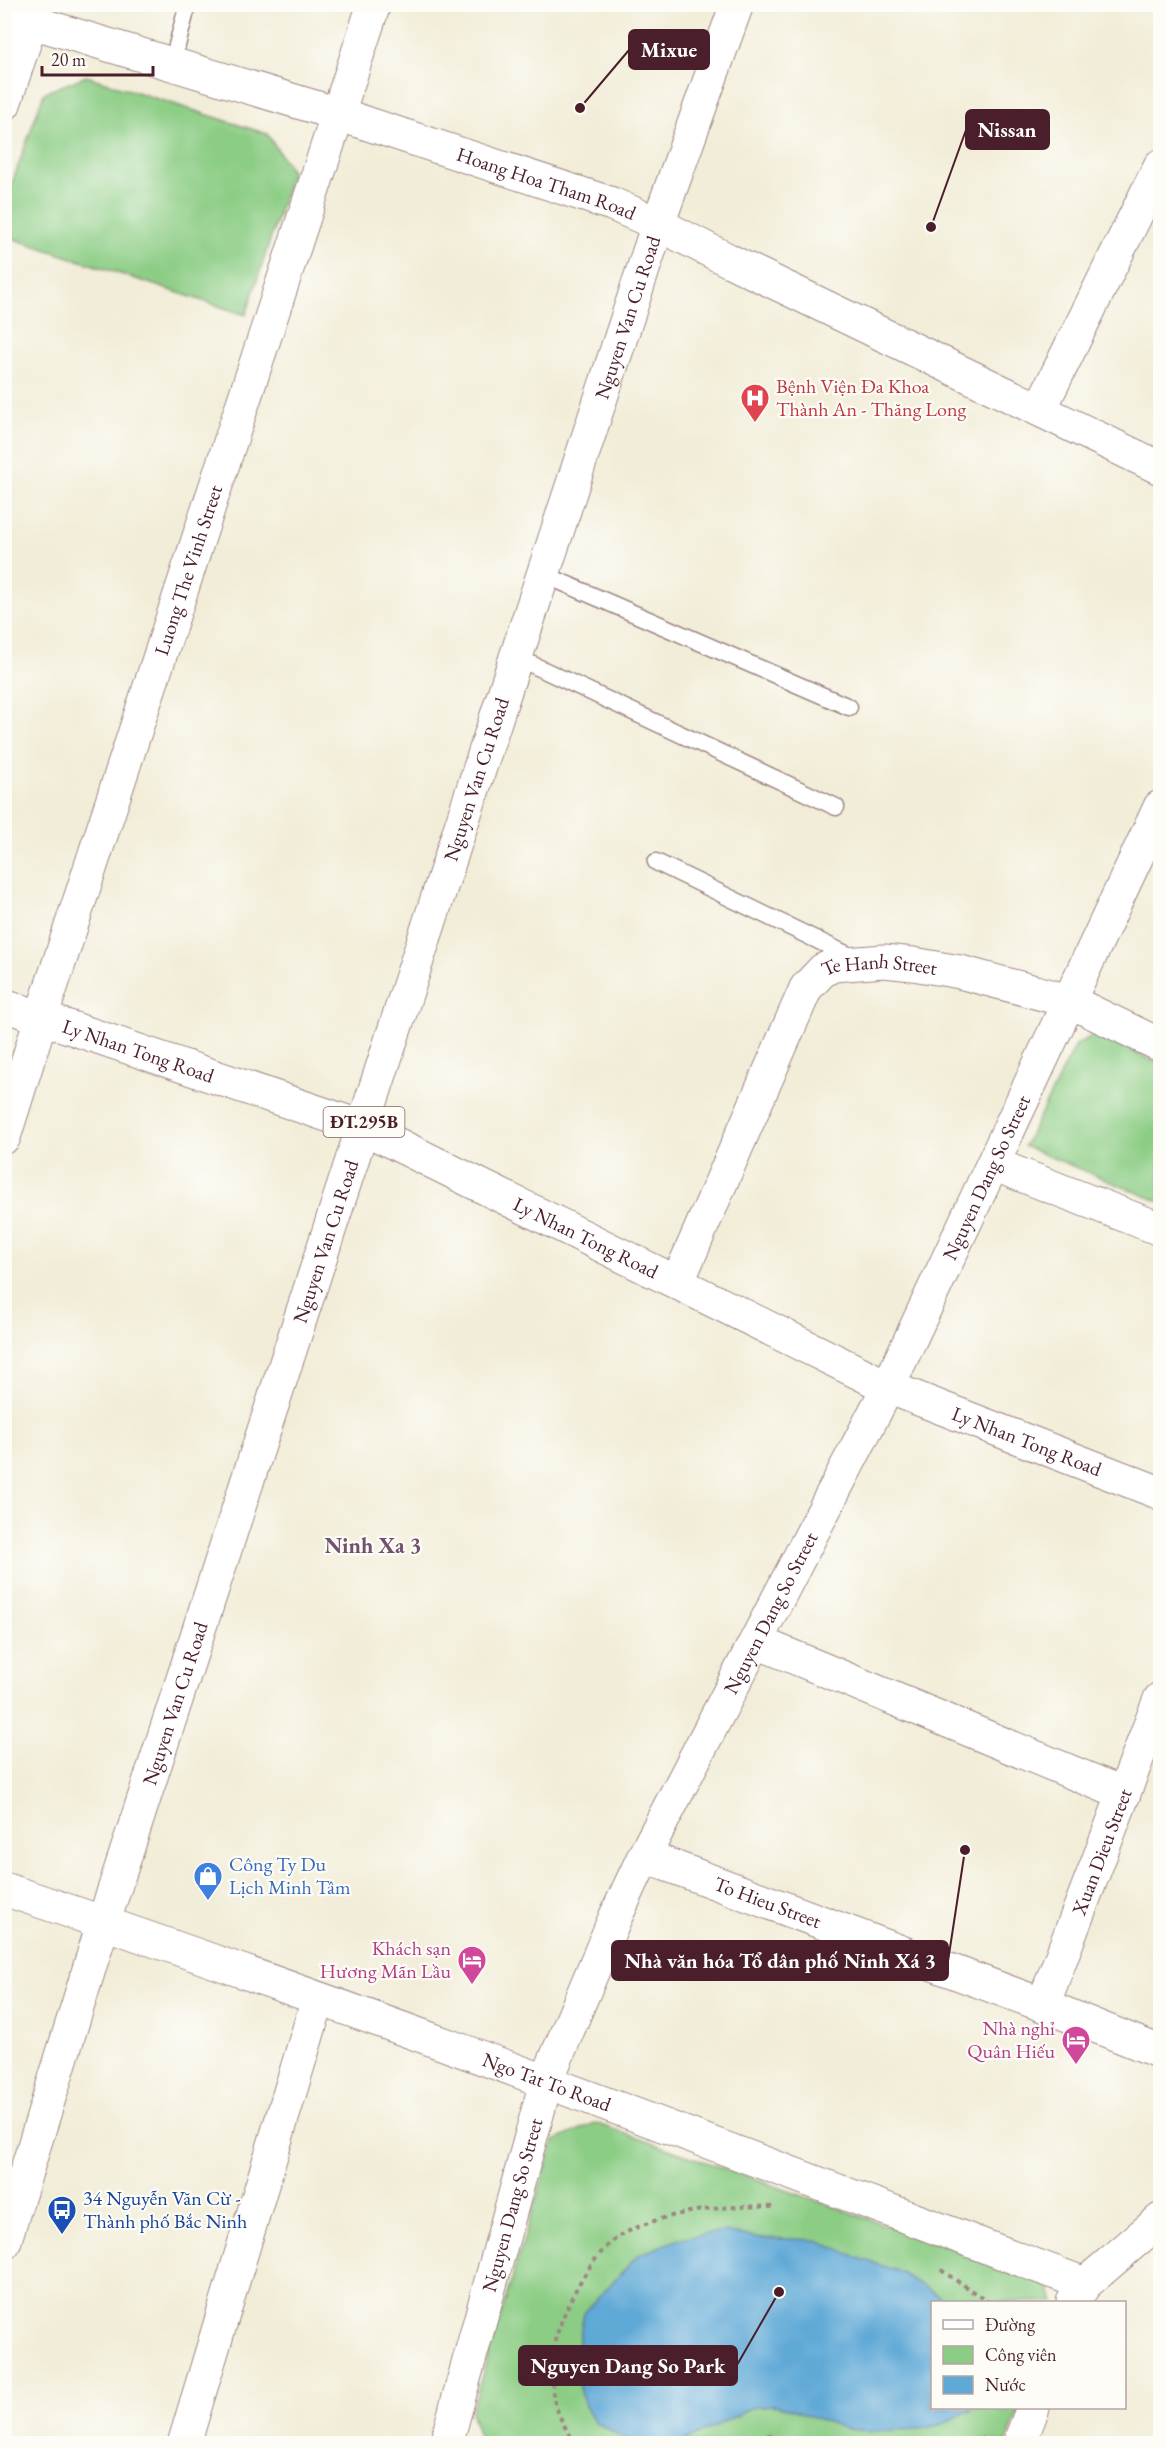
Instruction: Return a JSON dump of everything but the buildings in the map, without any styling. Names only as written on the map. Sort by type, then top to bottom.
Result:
[{"type":"street","name":"Luong The Vinh Street","points":[[4,1137],[374,4]]},
{"type":"street","name":"Nguyen Van Cu Road","points":[[4,2243],[104,1924],[362,1126],[658,224],[737,4]]},
{"type":"street","name":"Hoang Hoa Tham Road","points":[[24,12],[172,64],[338,114],[612,204],[658,224],[730,261],[1161,468]]},
{"type":"street","points":[[4,104],[24,12]]},
{"type":"street","points":[[1040,409],[1161,166]]},
{"type":"street","name":"Nguyen Dang So Street","points":[[446,2444],[546,2082],[644,1856],[888,1387],[1161,807]]},
{"type":"street","name":"Te Hanh Street","points":[[678,1281],[806,988],[822,970],[834,965],[894,962],[960,972],[1069,1001],[1161,1045]]},
{"type":"street","name":"Ly Nhan Tong Road","points":[[4,1005],[362,1126],[888,1387],[1161,1493]]},
{"type":"street","points":[[993,1164],[1161,1229]]},
{"type":"street","points":[[757,1642],[1124,1794]]},
{"type":"street","name":"Xuan Dieu Street","points":[[1043,2005],[1161,1700]]},
{"type":"street","name":"To Hieu Street","points":[[644,1856],[1043,2005],[1161,2052]]},
{"type":"street","name":"Ngo Tat To Road","points":[[4,1889],[546,2082],[1079,2293]]},
{"type":"street","points":[[184,2444],[318,1999]]},
{"type":"street","points":[[1079,2293],[1161,2220]]},
{"type":"street","points":[[1019,2444],[1033,2409]]},
{"type":"lane","points":[[172,64],[188,4]]},
{"type":"lane","points":[[543,574],[849,707]]},
{"type":"lane","points":[[516,657],[836,807]]},
{"type":"lane","points":[[656,862],[863,962]]},
{"type":"path","points":[[576,2444],[558,2412],[554,2394],[553,2350],[578,2288],[605,2247],[625,2233],[649,2223],[704,2209],[747,2206],[782,2207]]},
{"type":"path","points":[[742,2444],[768,2435],[797,2444]]},
{"type":"green space","points":[[86,76],[267,134],[292,172],[246,315],[5,236],[5,203],[44,93]]},
{"type":"green space","points":[[1095,1034],[1160,1064],[1160,1202],[1024,1146],[1076,1045]]},
{"type":"green space","points":[[595,2123],[1048,2282],[1054,2301],[931,2301],[931,2409],[1020,2409],[1006,2443],[481,2443],[471,2412],[554,2141]]},
{"type":"water","points":[[723,2232],[763,2238],[818,2240],[850,2255],[900,2272],[947,2301],[931,2301],[931,2409],[972,2409],[943,2424],[921,2429],[870,2431],[846,2429],[792,2409],[773,2405],[754,2407],[679,2444],[637,2443],[595,2422],[585,2406],[575,2363],[584,2313],[638,2255],[685,2237]]},
{"type":"place","name":"Mixue","points":[[580,108]]},
{"type":"place","name":"Nissan","points":[[931,227]]},
{"type":"place","name":"Bệnh Viện Đa Khoa Thành An - Thăng Long","points":[[755,424]]},
{"type":"place","name":"Nhà văn hóa Tổ dân phố Ninh Xá 3","points":[[965,1850]]},
{"type":"place","name":"Công Ty Du Lịch Minh Tâm","points":[[208,1902]]},
{"type":"place","name":"Khách sạn Hương Mãn Lầu","points":[[472,1986]]},
{"type":"place","name":"Nhà nghỉ Quân Hiếu","points":[[1076,2066]]},
{"type":"place","name":"34 Nguyễn Văn Cừ - Thành phố Bắc Ninh","points":[[62,2236]]},
{"type":"place","name":"Nguyen Dang So Park","points":[[779,2292]]},
{"type":"district","name":"Ninh Xa 3","points":[[373,1545]]}]
